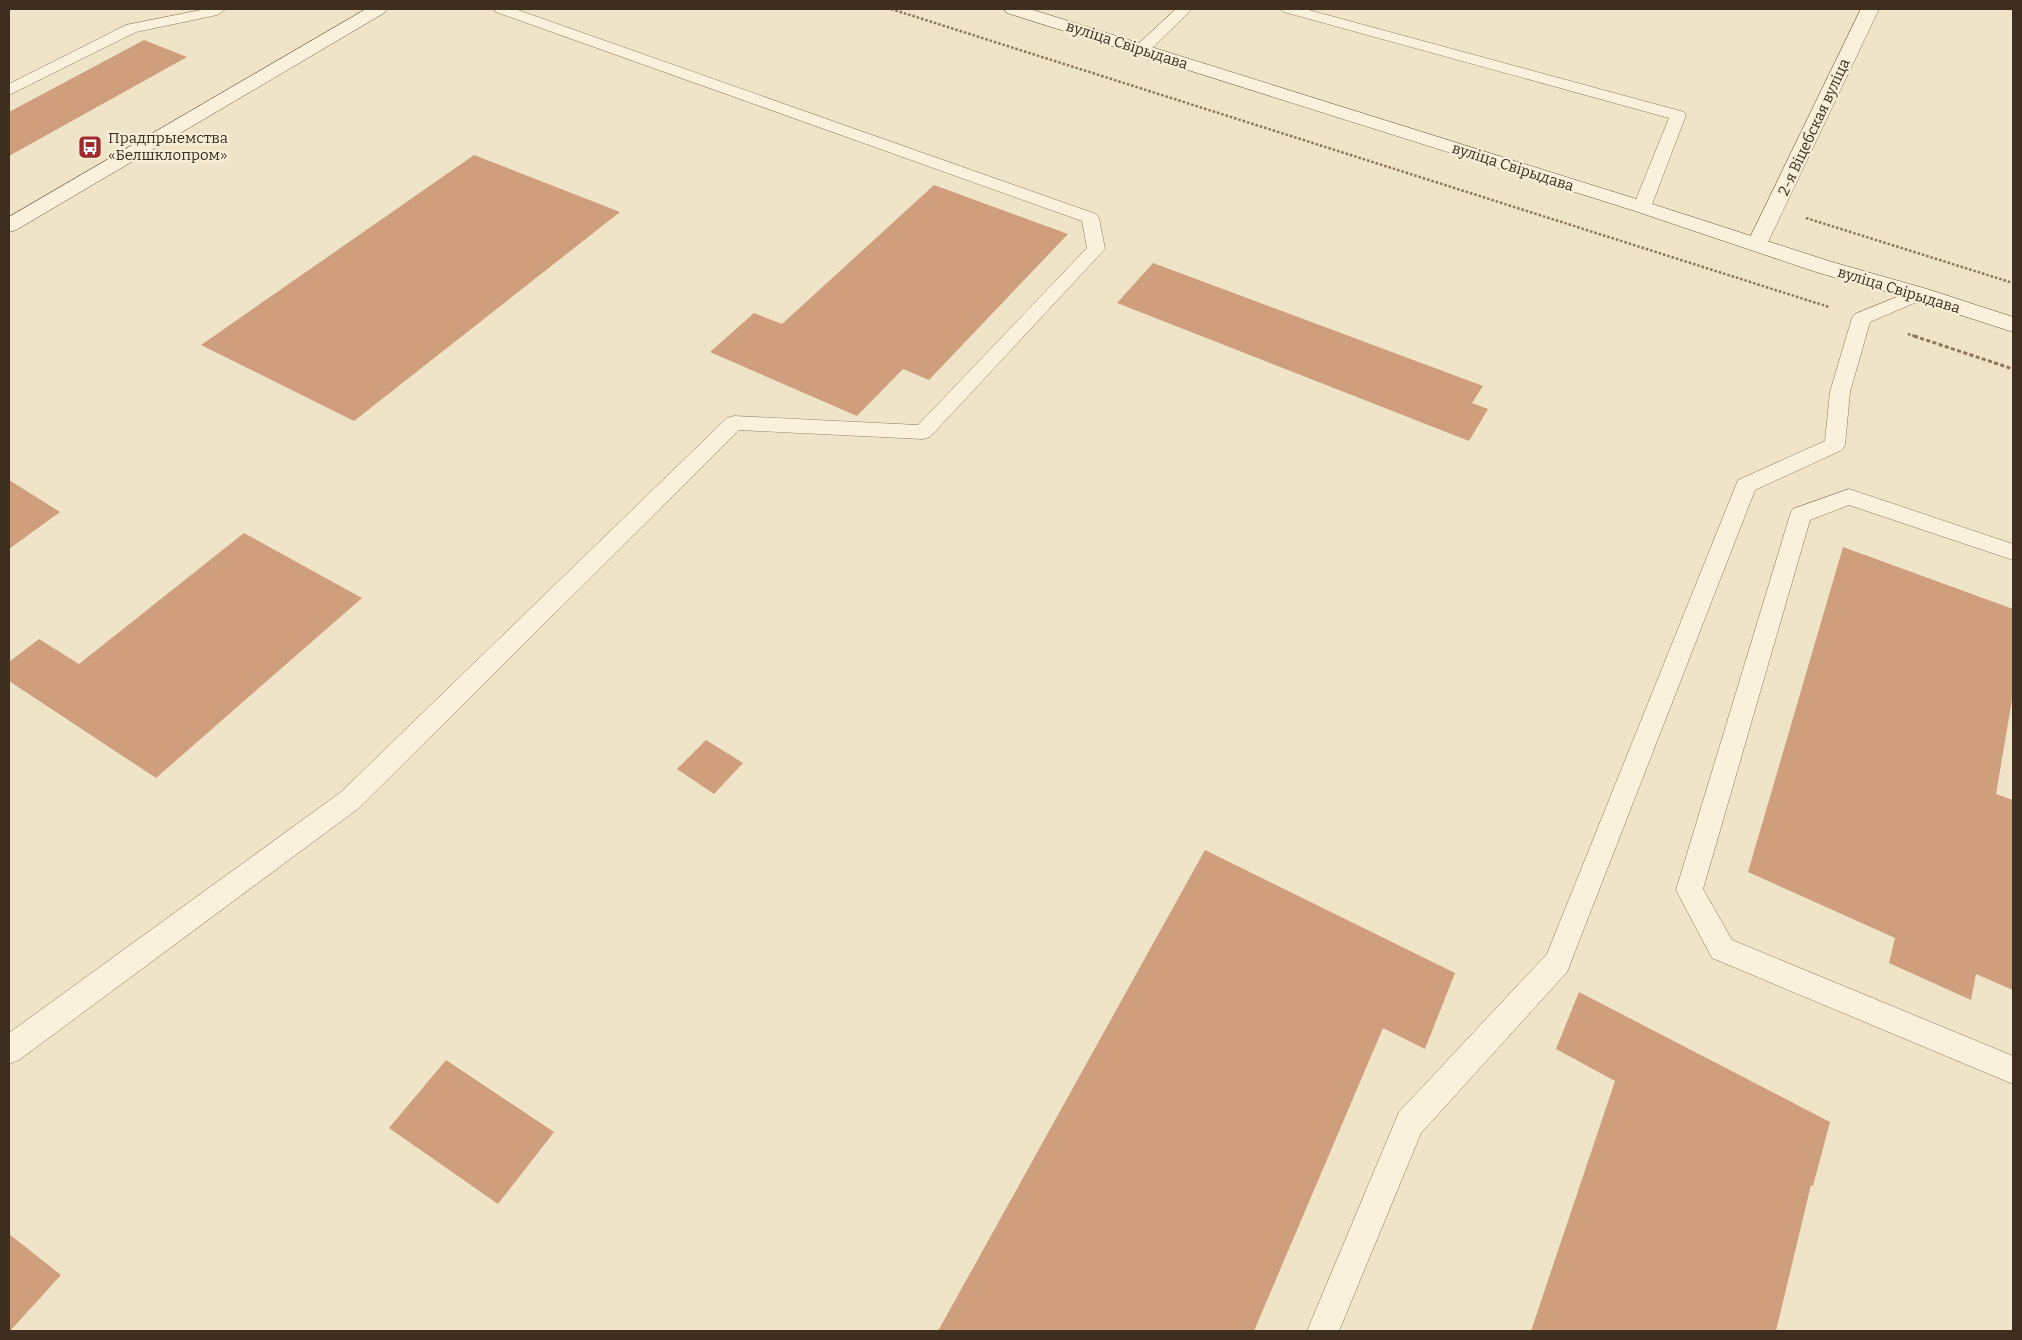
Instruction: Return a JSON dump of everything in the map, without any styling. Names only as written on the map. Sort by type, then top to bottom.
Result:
[{"type":"main road","points":[[9,226],[378,9]]},
{"type":"main road","name":"вуліца Свірыдава","points":[[1013,9],[1642,207],[1824,268],[1918,294],[2013,325]]},
{"type":"main road","name":"2-я Віцебская вуліца","points":[[1756,244],[1870,9]]},
{"type":"lane","points":[[9,90],[131,28],[218,9]]},
{"type":"lane","points":[[9,1050],[350,800],[734,424],[923,432],[1096,248],[1090,218],[501,9]]},
{"type":"lane","points":[[1142,49],[1184,9]]},
{"type":"lane","points":[[1289,9],[1678,115],[1642,207]]},
{"type":"lane","points":[[1323,1331],[1410,1122],[1557,962],[1746,485],[1835,445],[1840,392],[1862,318],[1918,294]]},
{"type":"lane","points":[[2013,552],[1849,497],[1801,515],[1689,890],[1722,949],[2013,1070]]},
{"type":"path","points":[[891,9],[1862,318],[2013,369]]},
{"type":"path","points":[[1775,208],[2013,283]]},
{"type":"building","points":[[144,40],[187,57],[9,156],[9,112]]},
{"type":"building","points":[[474,155],[620,212],[354,421],[201,345]]},
{"type":"building","points":[[934,185],[1068,234],[929,380],[903,369],[857,416],[710,352],[754,313],[782,324]]},
{"type":"building","points":[[1153,263],[1483,386],[1472,403],[1488,409],[1469,441],[1117,303]]},
{"type":"building","points":[[9,480],[60,512],[9,549]]},
{"type":"building","points":[[244,533],[362,598],[156,778],[9,681],[9,662],[39,639],[79,664]]},
{"type":"building","points":[[1843,547],[2013,609],[2013,694],[1996,794],[2013,800],[2013,990],[1976,974],[1971,1000],[1889,963],[1895,938],[1748,872]]},
{"type":"building","points":[[706,740],[743,763],[714,794],[677,769]]},
{"type":"building","points":[[1205,850],[1455,973],[1425,1049],[1383,1028],[1254,1331],[938,1331]]},
{"type":"building","points":[[1579,992],[1830,1122],[1813,1186],[1811,1185],[1776,1331],[1531,1331],[1615,1081],[1556,1049]]},
{"type":"building","points":[[446,1060],[554,1132],[498,1204],[389,1128]]},
{"type":"building","points":[[9,1234],[61,1275],[10,1331],[9,1331]]},
{"type":"place","name":"Прадпрыемства «Белшклопром»","points":[[90,147]]}]
